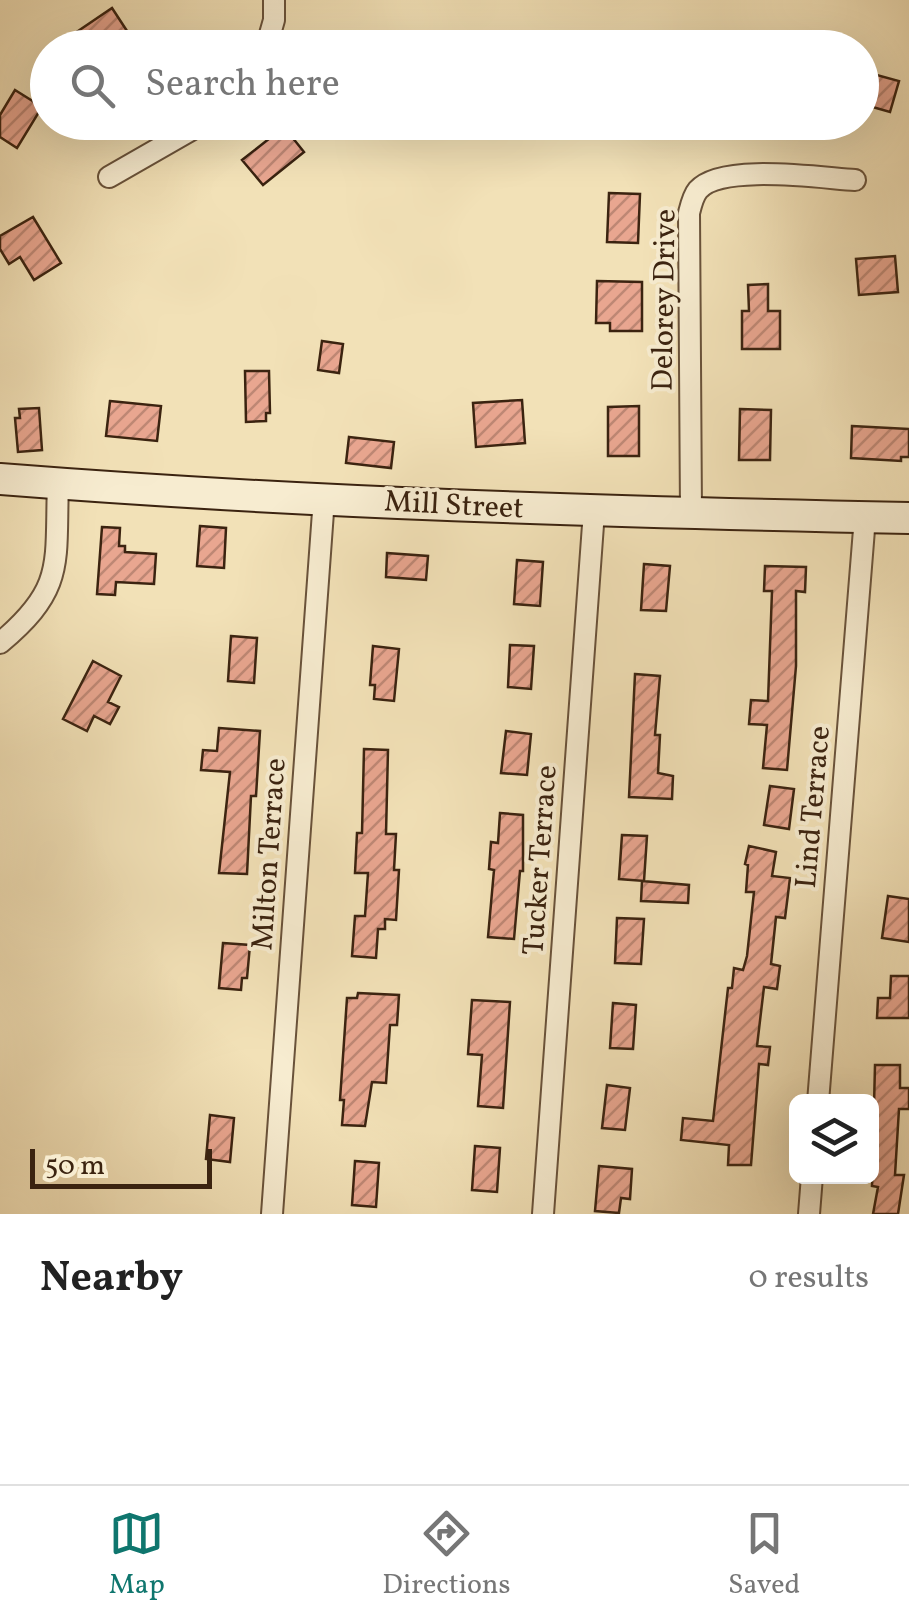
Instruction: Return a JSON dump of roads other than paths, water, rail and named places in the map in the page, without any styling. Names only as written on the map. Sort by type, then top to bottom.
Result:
[{"type":"street","points":[[271,30],[274,0]]},
{"type":"street","points":[[109,176],[172,140]]},
{"type":"street","name":"Delorey Drive","points":[[692,513],[692,201],[706,184],[732,176],[855,180]]},
{"type":"street","name":"Mill Street","points":[[0,479],[214,494],[909,518]]},
{"type":"street","points":[[0,642],[26,620],[47,593],[54,574],[58,484]]},
{"type":"street","name":"Milton Terrace","points":[[272,1214],[324,498]]},
{"type":"street","name":"Tucker Terrace","points":[[544,1214],[594,510]]},
{"type":"street","name":"Lind Terrace","points":[[819,1094],[866,517]]},
{"type":"street","points":[[809,1214],[811,1184]]}]
